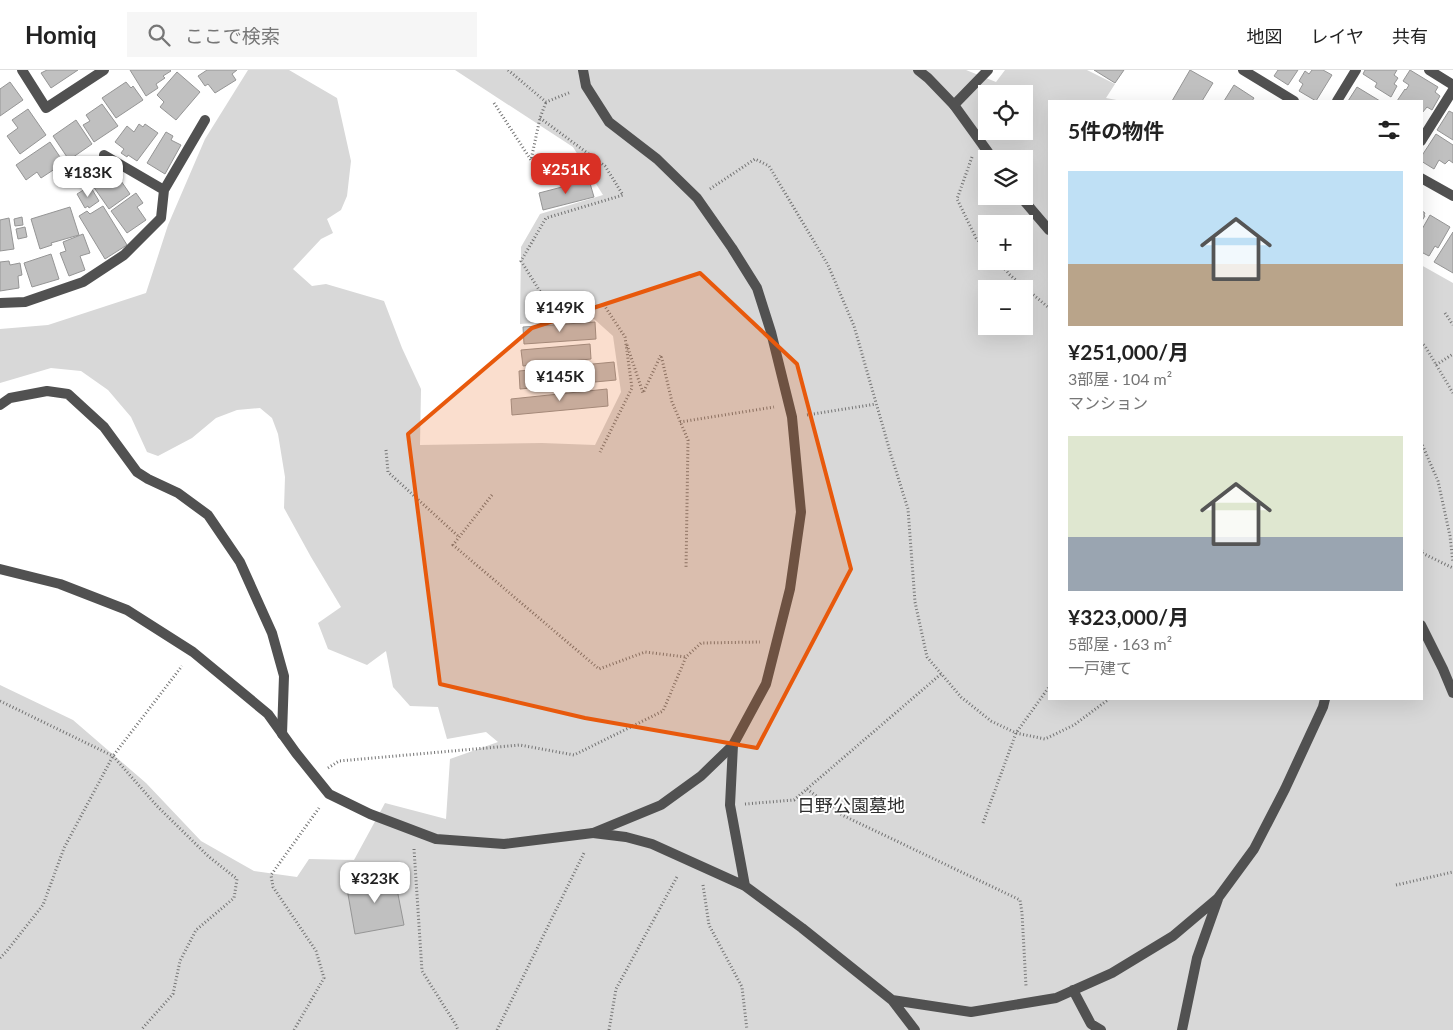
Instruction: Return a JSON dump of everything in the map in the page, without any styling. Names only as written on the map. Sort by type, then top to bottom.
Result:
[{"type":"street","points":[[22,70],[46,108],[104,70]]},
{"type":"street","points":[[583,70],[586,86],[609,122],[657,159],[697,198],[732,248],[756,288],[770,332],[792,417],[801,512],[790,589],[766,684],[733,745],[701,776],[661,805],[594,833]]},
{"type":"street","points":[[918,70],[954,105],[978,137]]},
{"type":"street","points":[[954,105],[988,70]]},
{"type":"street","points":[[1243,70],[1292,100]]},
{"type":"street","points":[[1338,100],[1356,70]]},
{"type":"street","points":[[1429,70],[1453,84]]},
{"type":"street","points":[[1423,138],[1453,90]]},
{"type":"street","points":[[0,303],[25,302],[83,282],[124,255],[161,218],[164,190],[205,120]]},
{"type":"street","points":[[104,155],[164,190]]},
{"type":"street","points":[[1423,179],[1453,196]]},
{"type":"street","points":[[1028,205],[1048,229]]},
{"type":"street","points":[[0,405],[10,398],[47,391],[68,394],[104,427],[137,472],[178,493],[208,514],[240,562],[272,632],[284,676],[282,734]]},
{"type":"street","points":[[0,569],[60,584],[127,610],[193,652],[268,714],[329,794],[370,814],[436,839],[504,844],[594,833],[626,837],[652,844],[700,864],[745,886],[802,928],[892,1000],[915,1030]]},
{"type":"street","points":[[1423,628],[1453,693]]},
{"type":"street","points":[[892,1000],[970,1012],[1056,998],[1112,973],[1173,936],[1218,898],[1254,849],[1289,781],[1325,700]]},
{"type":"street","points":[[733,745],[730,805],[745,886]]},
{"type":"street","points":[[1182,1030],[1196,958],[1218,898]]},
{"type":"street","points":[[1073,990],[1091,1024],[1101,1030]]},
{"type":"path","points":[[508,70],[546,102]]},
{"type":"path","points":[[494,102],[531,160],[540,118],[546,102],[586,86]]},
{"type":"path","points":[[540,118],[605,166],[623,195],[546,218],[521,262],[541,293],[561,312],[604,305],[625,337],[643,393],[661,355],[672,402],[688,440],[686,569]]},
{"type":"path","points":[[978,137],[957,199],[978,240]]},
{"type":"path","points":[[697,198],[754,159],[769,166],[828,265],[854,326],[908,509],[915,602],[928,657],[941,674],[961,697],[991,721],[1016,733],[1044,739],[1074,725],[1108,700]]},
{"type":"path","points":[[1006,270],[1048,307]]},
{"type":"path","points":[[1445,313],[1453,325]]},
{"type":"path","points":[[600,452],[632,388],[625,337]]},
{"type":"path","points":[[1423,344],[1453,393]]},
{"type":"path","points":[[1436,365],[1453,354]]},
{"type":"path","points":[[792,417],[876,404]]},
{"type":"path","points":[[680,422],[789,405]]},
{"type":"path","points":[[1423,447],[1438,481],[1450,536],[1453,563]]},
{"type":"path","points":[[386,450],[388,472],[459,537]]},
{"type":"path","points":[[492,495],[453,545],[599,669],[645,652],[686,657]]},
{"type":"path","points":[[1423,553],[1453,568]]},
{"type":"path","points":[[314,776],[339,760],[520,746],[574,755],[663,711],[686,657],[701,643],[777,642]]},
{"type":"path","points":[[0,958],[43,905],[64,848],[113,756],[193,652]]},
{"type":"path","points":[[730,805],[794,800],[941,674]]},
{"type":"path","points":[[983,822],[1016,733],[1048,688]]},
{"type":"path","points":[[0,701],[113,756],[157,806],[208,856],[237,879],[234,898],[196,930],[180,962],[173,994],[140,1030]]},
{"type":"path","points":[[807,789],[842,815],[1020,900],[1027,1002]]},
{"type":"path","points":[[294,1030],[324,978],[316,951],[273,887],[271,875],[329,794]]},
{"type":"path","points":[[412,830],[422,971],[458,1030]]},
{"type":"path","points":[[497,1030],[594,833]]},
{"type":"path","points":[[609,1030],[616,989],[687,859]]},
{"type":"path","points":[[700,864],[709,925],[742,987],[747,1030]]},
{"type":"path","points":[[1396,884],[1453,872]]},
{"type":"highlighted area","points":[[700,273],[797,364],[851,569],[757,748],[585,718],[440,684],[408,434],[532,328]]},
{"type":"green space","name":"日野公園墓地","points":[[248,70],[289,70],[337,98],[351,161],[347,196],[341,210],[327,219],[333,233],[321,239],[293,269],[312,286],[326,284],[384,301],[402,348],[421,389],[420,445],[542,443],[595,445],[621,392],[613,336],[594,319],[520,324],[521,247],[540,214],[603,195],[573,147],[455,70],[966,70],[996,82],[1005,70],[1087,70],[1115,84],[1106,98],[1117,100],[1048,100],[1048,700],[1423,700],[1423,266],[1453,283],[1453,1030],[0,1030],[0,685],[73,720],[146,783],[201,841],[254,871],[297,877],[309,859],[354,860],[385,803],[446,819],[450,759],[498,742],[486,732],[447,739],[438,707],[410,706],[393,687],[386,651],[367,665],[328,649],[318,623],[341,607],[284,508],[285,477],[278,434],[272,418],[260,408],[237,410],[216,418],[192,438],[158,456],[147,452],[131,417],[108,390],[81,371],[51,368],[0,383],[0,329],[48,325],[146,293],[168,225],[205,139]]},
{"type":"building","points":[[47,70],[78,70],[51,88],[41,73]]},
{"type":"building","points":[[130,70],[171,71],[156,84],[158,88],[146,96]]},
{"type":"building","points":[[207,70],[237,70],[232,74],[236,80],[215,93],[208,84],[205,86],[198,76]]},
{"type":"building","points":[[1094,70],[1124,70],[1115,83]]},
{"type":"building","points":[[1190,70],[1213,83],[1203,100],[1173,100]]},
{"type":"building","points":[[1278,70],[1298,70],[1288,85],[1274,76]]},
{"type":"building","points":[[1312,70],[1323,70],[1332,75],[1317,100],[1299,91],[1303,84],[1299,81],[1305,71],[1309,74]]},
{"type":"building","points":[[1365,70],[1397,70],[1394,75],[1398,78],[1394,84],[1397,86],[1391,97],[1375,87],[1377,83],[1363,74]]},
{"type":"building","points":[[1410,70],[1438,87],[1435,92],[1440,96],[1432,110],[1427,107],[1423,112],[1423,100],[1398,100],[1409,85],[1403,81]]},
{"type":"building","points":[[177,72],[200,92],[176,120],[160,107],[164,102],[157,95]]},
{"type":"building","points":[[10,82],[23,100],[0,116],[0,89]]},
{"type":"building","points":[[126,82],[131,88],[133,86],[143,100],[116,118],[102,98]]},
{"type":"building","points":[[1234,85],[1254,98],[1253,100],[1225,100]]},
{"type":"building","points":[[1357,87],[1378,100],[1349,100]]},
{"type":"building","points":[[102,104],[118,126],[94,142],[83,125],[90,121],[86,115]]},
{"type":"building","points":[[28,109],[46,135],[20,154],[7,136],[18,128],[12,120]]},
{"type":"building","points":[[1449,111],[1453,113],[1453,140],[1437,130]]},
{"type":"building","points":[[76,120],[92,144],[69,160],[53,136]]},
{"type":"building","points":[[139,124],[143,127],[145,124],[158,133],[137,161],[121,153],[124,149],[115,142],[127,126],[134,132]]},
{"type":"building","points":[[166,132],[173,136],[171,140],[181,145],[165,174],[147,163]]},
{"type":"building","points":[[1436,134],[1453,145],[1453,163],[1449,160],[1445,164],[1439,160],[1434,169],[1423,162],[1423,154]]},
{"type":"building","points":[[50,142],[64,163],[41,178],[37,172],[26,180],[16,165]]},
{"type":"building","points":[[102,165],[107,169],[102,175],[97,171]]},
{"type":"building","points":[[110,174],[114,181],[119,178],[130,194],[109,209],[93,186]]},
{"type":"building","points":[[589,180],[594,197],[543,210],[539,193]]},
{"type":"building","points":[[90,186],[99,201],[89,208],[88,206],[85,208],[77,194]]},
{"type":"building","points":[[136,193],[143,203],[137,207],[146,220],[127,233],[111,211]]},
{"type":"building","points":[[103,206],[127,245],[105,259],[79,216],[87,211],[90,214]]},
{"type":"building","points":[[70,207],[79,235],[51,243],[52,245],[40,249],[31,219]]},
{"type":"building","points":[[1430,215],[1450,227],[1438,248],[1435,246],[1429,256],[1423,253],[1423,227]]},
{"type":"building","points":[[22,217],[23,225],[15,226],[14,219]]},
{"type":"building","points":[[9,218],[14,249],[0,251],[0,220]]},
{"type":"building","points":[[25,227],[27,237],[18,239],[16,229]]},
{"type":"building","points":[[1453,232],[1453,273],[1434,262]]},
{"type":"building","points":[[83,234],[90,253],[80,256],[85,270],[69,276],[60,253],[66,251],[63,242]]},
{"type":"building","points":[[51,254],[59,279],[32,287],[24,263]]},
{"type":"building","points":[[9,261],[10,265],[20,263],[22,275],[18,276],[19,288],[0,291],[0,262]]},
{"type":"building","points":[[595,322],[596,339],[524,344],[523,327]]},
{"type":"building","points":[[590,344],[591,359],[523,366],[521,350]]},
{"type":"building","points":[[614,362],[616,380],[520,389],[519,371]]},
{"type":"building","points":[[607,389],[608,406],[512,415],[511,399]]},
{"type":"building","points":[[394,874],[404,925],[355,934],[346,883]]}]
